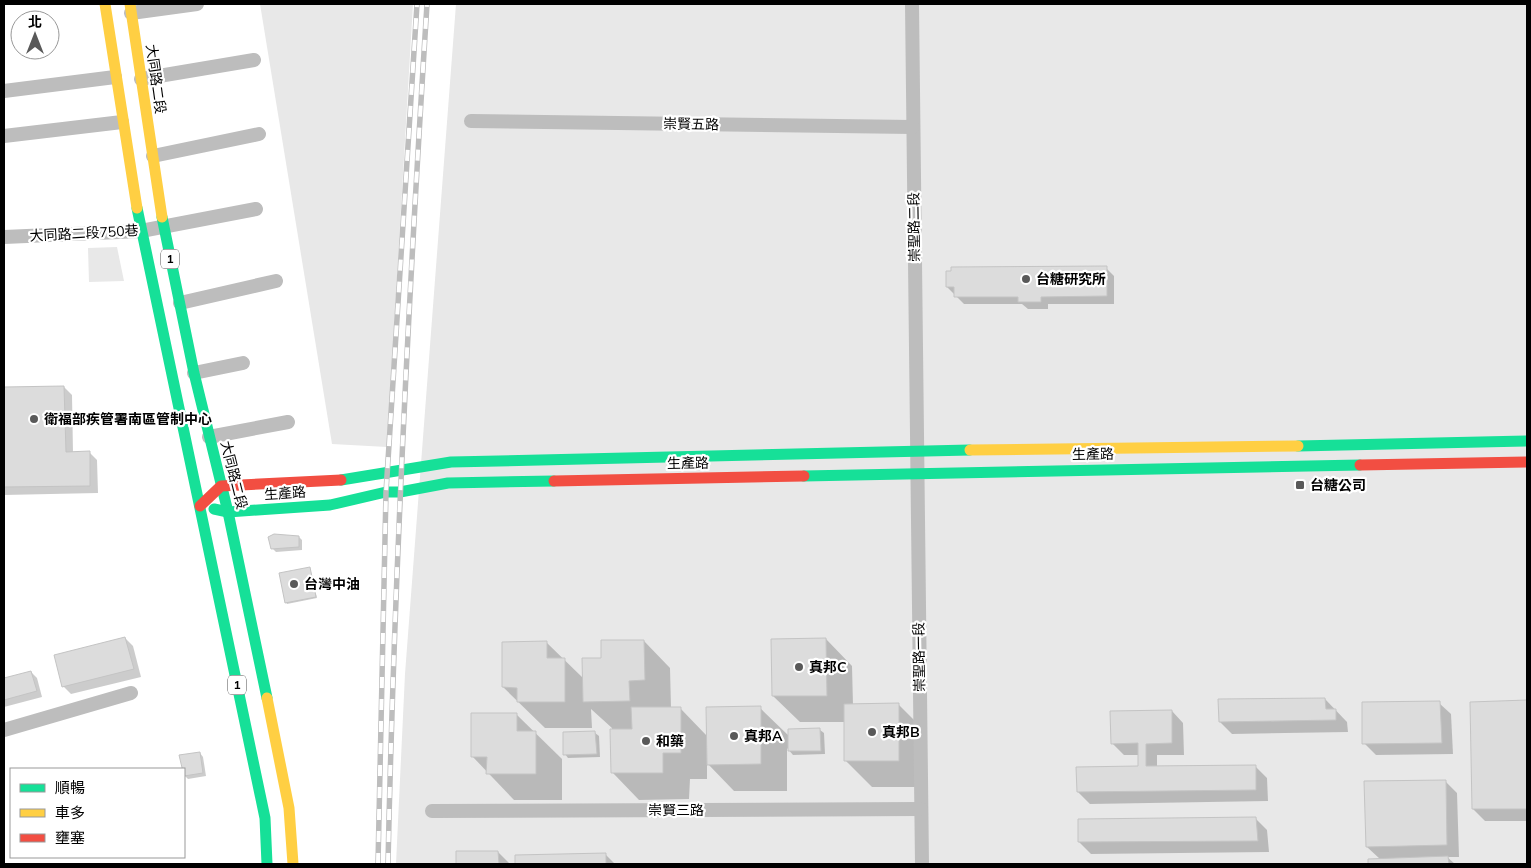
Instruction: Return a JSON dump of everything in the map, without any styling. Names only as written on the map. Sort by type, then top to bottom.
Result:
[{"type":"street","name":"1","points":[[105,4],[140,231],[265,818],[267,864]]},
{"type":"street","points":[[131,8],[197,4]]},
{"type":"street","name":"崇聖路二段","points":[[912,4],[917,450]]},
{"type":"street","name":"大同路二段","points":[[131,8],[163,227],[194,373],[228,512],[289,808],[293,864]]},
{"type":"street","points":[[141,79],[254,60]]},
{"type":"street","points":[[4,91],[115,77]]},
{"type":"street","name":"崇賢五路","points":[[471,121],[912,127]]},
{"type":"street","points":[[4,136],[122,122]]},
{"type":"street","points":[[153,156],[259,134]]},
{"type":"street","name":"大同路二段750巷","points":[[4,237],[140,231],[256,209]]},
{"type":"street","points":[[180,303],[276,281]]},
{"type":"street","points":[[194,373],[243,363]]},
{"type":"street","points":[[209,438],[288,422]]},
{"type":"street","name":"生產路","points":[[221,486],[330,482],[401,472],[451,462],[917,450],[1527,441]]},
{"type":"street","name":"崇聖路一段","points":[[917,450],[922,864]]},
{"type":"street","name":"生產路","points":[[200,506],[228,512],[330,505],[386,492],[400,492],[448,482],[1527,462]]},
{"type":"street","points":[[200,506],[221,486]]},
{"type":"street","points":[[4,730],[131,692]]},
{"type":"street","name":"崇賢三路","points":[[432,812],[921,809]]},
{"type":"shaded area","points":[[260,4],[413,4],[387,447],[332,444]]},
{"type":"shaded area","points":[[456,4],[1527,4],[1527,864],[396,864],[405,674]]},
{"type":"shaded area","points":[[117,247],[124,281],[89,282],[88,248]]},
{"type":"building","name":"台糖研究所","points":[[1107,266],[1107,296],[1041,297],[1041,302],[1018,302],[1018,297],[954,297],[954,287],[946,287],[946,271],[951,271],[951,267]]},
{"type":"building","name":"衛福部疾管署南區管制中心","points":[[64,386],[66,452],[90,451],[90,486],[4,487],[4,387]]},
{"type":"building","points":[[274,534],[299,536],[299,547],[271,549],[268,537]]},
{"type":"building","points":[[310,567],[316,597],[285,603],[279,573]]},
{"type":"building","points":[[125,637],[134,669],[62,687],[54,655]]},
{"type":"building","name":"真邦C","points":[[826,638],[827,696],[772,696],[771,639]]},
{"type":"building","points":[[601,640],[644,640],[645,680],[629,681],[630,701],[583,702],[582,658],[601,658]]},
{"type":"building","points":[[547,641],[547,658],[565,658],[565,702],[517,702],[517,688],[502,687],[502,642]]},
{"type":"building","points":[[31,671],[37,691],[4,700],[4,678]]},
{"type":"building","points":[[1325,698],[1326,709],[1336,709],[1336,720],[1219,722],[1218,699]]},
{"type":"building","points":[[1527,700],[1527,809],[1472,809],[1470,702]]},
{"type":"building","points":[[1440,701],[1442,743],[1362,744],[1362,702]]},
{"type":"building","name":"真邦B","points":[[899,703],[899,761],[844,761],[844,704]]},
{"type":"building","name":"真邦A","points":[[761,706],[761,764],[707,765],[706,707]]},
{"type":"building","name":"和築","points":[[631,707],[681,707],[681,753],[663,753],[663,773],[611,773],[610,729],[632,729]]},
{"type":"building","points":[[1172,710],[1172,743],[1146,744],[1146,766],[1256,765],[1256,790],[1077,792],[1076,767],[1138,766],[1138,743],[1111,744],[1110,711]]},
{"type":"building","points":[[471,713],[517,713],[517,731],[536,731],[536,774],[486,774],[487,757],[471,757]]},
{"type":"building","points":[[820,728],[821,751],[788,751],[788,729]]},
{"type":"building","points":[[595,731],[597,754],[563,755],[563,732]]},
{"type":"building","points":[[200,752],[203,773],[185,776],[185,768],[182,768],[179,755]]},
{"type":"building","points":[[1446,780],[1447,845],[1366,847],[1364,781]]},
{"type":"building","points":[[1256,817],[1258,841],[1078,842],[1078,819]]},
{"type":"building","points":[[456,851],[498,851],[499,864],[456,864]]},
{"type":"building","points":[[606,853],[606,864],[515,864],[515,855]]},
{"type":"building","points":[[1448,856],[1449,864],[1368,864],[1368,859]]},
{"type":"railway","points":[[378,864],[386,492],[417,4]]},
{"type":"railway","points":[[388,864],[403,434],[427,4]]},
{"type":"traffic: fast","points":[[137,208],[265,818],[267,864]]},
{"type":"traffic: fast","points":[[162,217],[194,373],[228,512],[267,698]]},
{"type":"traffic: fast","points":[[1298,446],[1527,441]]},
{"type":"traffic: fast","points":[[341,480],[451,462],[970,450]]},
{"type":"traffic: fast","points":[[804,476],[1360,465]]},
{"type":"traffic: fast","points":[[214,509],[228,512],[330,505],[386,492],[400,492],[448,483],[554,481]]},
{"type":"traffic: slow","points":[[105,4],[137,208]]},
{"type":"traffic: slow","points":[[130,4],[162,217]]},
{"type":"traffic: slow","points":[[970,450],[1298,446]]},
{"type":"traffic: slow","points":[[267,698],[289,808],[293,864]]},
{"type":"traffic: jam","points":[[1360,465],[1527,462]]},
{"type":"traffic: jam","points":[[554,481],[804,476]]},
{"type":"traffic: jam","points":[[200,506],[221,486],[341,480]]},
{"type":"place","name":"台糖研究所","points":[[1026,279]]},
{"type":"place","name":"衛福部疾管署南區管制中心","points":[[34,419]]},
{"type":"place","name":"台糖公司","points":[[1300,485]]},
{"type":"place","name":"台灣中油","points":[[294,584]]},
{"type":"place","name":"真邦C","points":[[799,667]]},
{"type":"place","name":"真邦B","points":[[872,732]]},
{"type":"place","name":"真邦A","points":[[734,736]]},
{"type":"place","name":"和築","points":[[646,741]]}]
